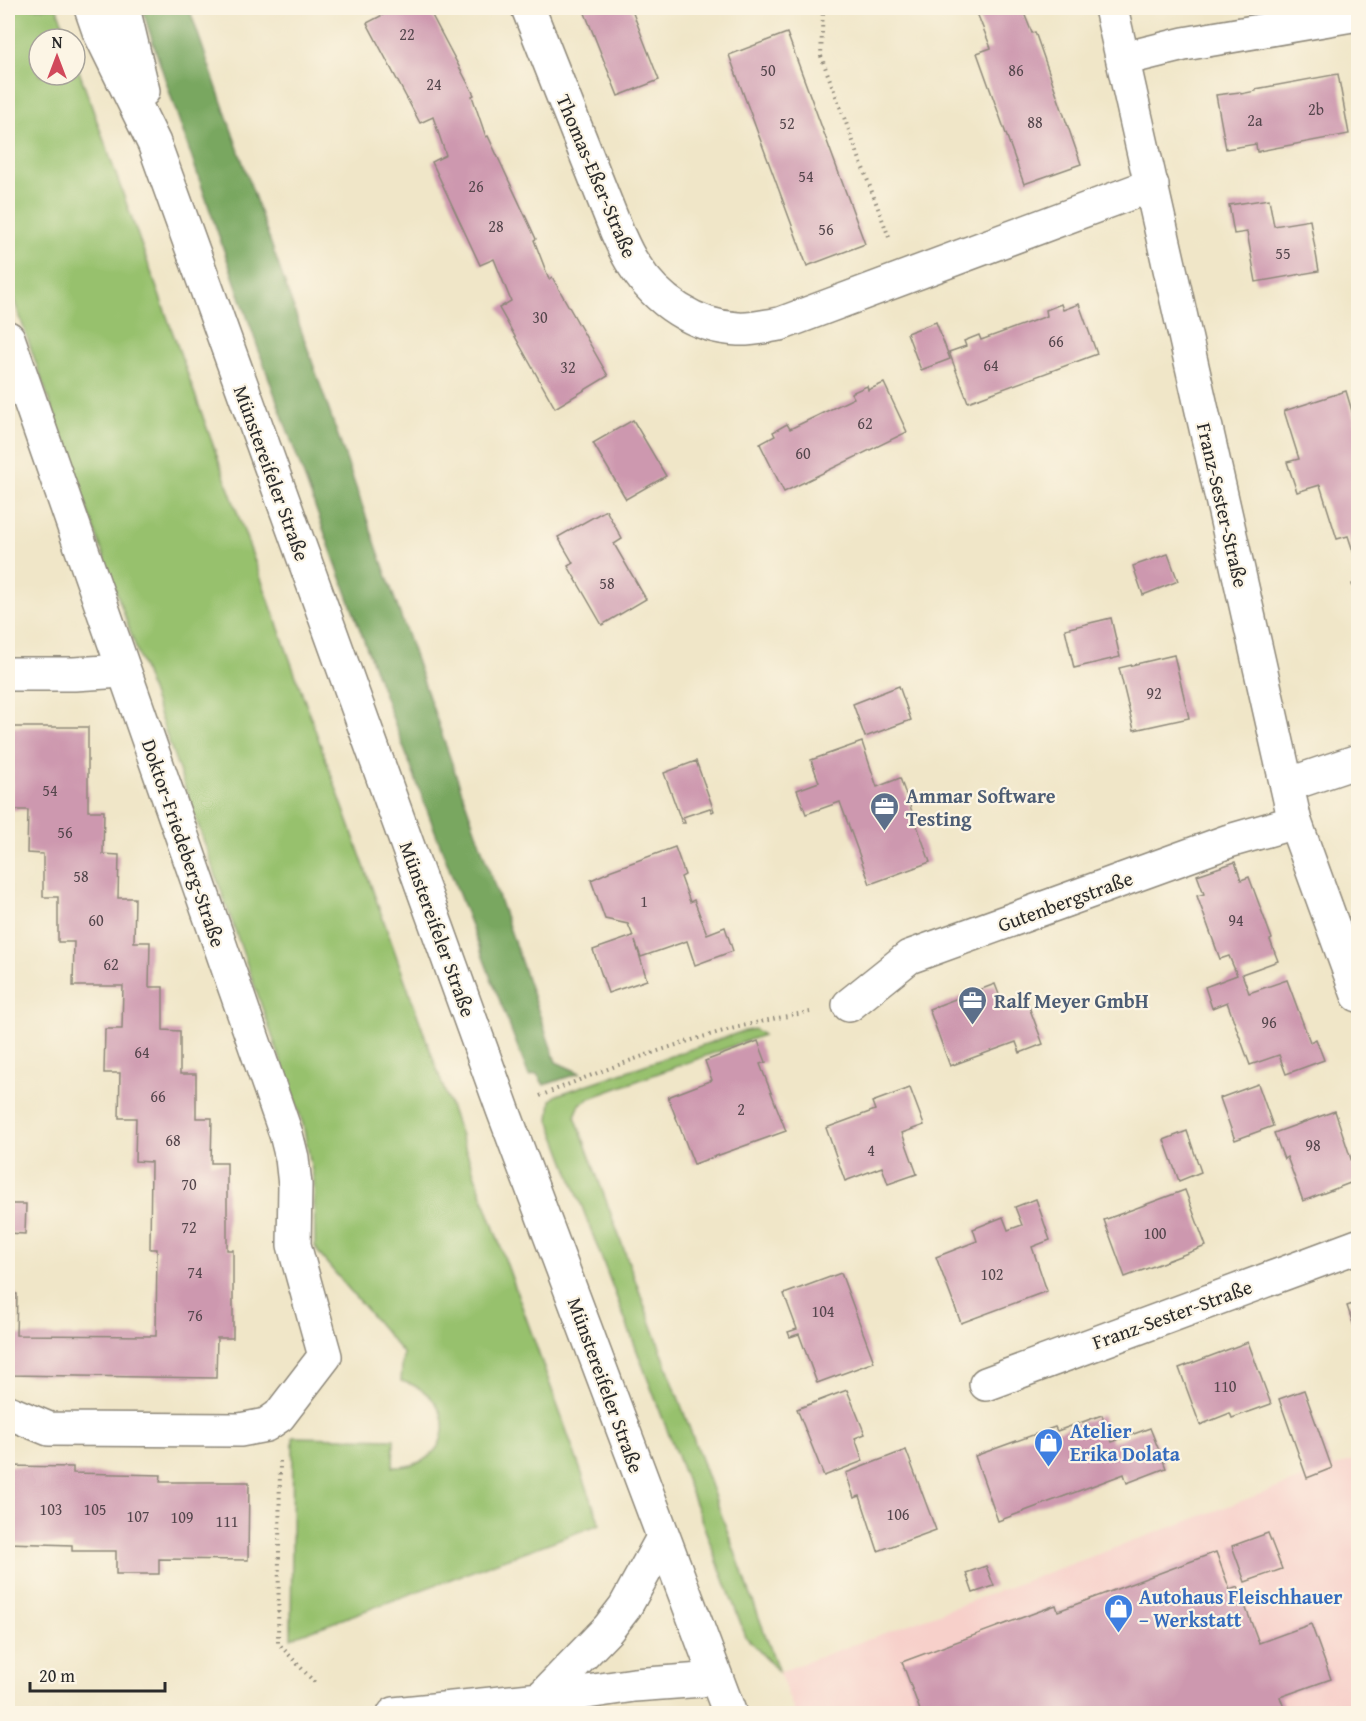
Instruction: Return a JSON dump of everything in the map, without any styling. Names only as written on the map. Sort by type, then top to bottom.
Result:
[{"type":"street","name":"Münstereifeler Straße","points":[[91,8],[99,31],[154,142],[503,1110],[730,1713]]},
{"type":"street","name":"Münstereifeler Straße","points":[[123,8],[154,142]]},
{"type":"street","name":"Thomas-Eßer-Straße","points":[[528,8],[616,232],[634,265],[657,293],[683,313],[708,325],[739,329],[780,324],[1152,185]]},
{"type":"street","name":"Franz-Sester-Straße","points":[[1112,8],[1295,822],[1359,995]]},
{"type":"street","points":[[1123,59],[1184,44],[1359,14]]},
{"type":"street","name":"Doktor-Friedeberg-Straße","points":[[10,352],[286,1134],[295,1185],[294,1245],[325,1356],[279,1416]]},
{"type":"street","points":[[8,674],[74,674],[123,670]]},
{"type":"street","points":[[1287,785],[1359,761]]},
{"type":"street","name":"Gutenbergstraße","points":[[849,1005],[909,957],[1218,845],[1295,822]]},
{"type":"street","name":"Franz-Sester-Straße","points":[[986,1384],[1359,1246]]},
{"type":"street","points":[[8,1412],[49,1429],[240,1430],[266,1425],[279,1416]]},
{"type":"street","points":[[540,1699],[608,1629],[625,1607],[663,1538]]},
{"type":"street","points":[[394,1713],[540,1699],[634,1685],[716,1679]]},
{"type":"path","points":[[823,8],[821,56],[904,277]]},
{"type":"path","points":[[503,1110],[656,1053],[766,1019],[849,1005]]},
{"type":"path","points":[[279,1416],[278,1643],[317,1685]]},
{"type":"shaded area","points":[[1358,1458],[1358,1713],[795,1713],[779,1672]]},
{"type":"green space","points":[[8,8],[57,8],[64,27],[27,27],[27,87],[85,87],[600,1524],[291,1638],[293,1437],[394,1439],[393,1467],[414,1464],[429,1456],[439,1444],[443,1430],[441,1415],[434,1401],[420,1389],[401,1381],[403,1353],[320,1255],[315,1246],[314,1181],[303,1124],[8,283]]},
{"type":"green space","points":[[142,8],[189,8],[556,1062],[580,1073],[544,1085],[537,1074],[529,1076],[324,531],[258,348]]},
{"type":"green space","points":[[754,1029],[763,1035],[590,1098],[580,1104],[575,1116],[779,1672],[746,1637],[549,1120],[551,1100],[557,1095]]},
{"type":"building","points":[[396,8],[428,8],[474,95],[472,96],[486,137],[488,136],[536,239],[534,240],[549,279],[552,277],[608,376],[555,408],[499,308],[511,301],[494,259],[480,265],[432,162],[446,155],[433,117],[420,123],[367,23]]},
{"type":"building","points":[[583,8],[631,8],[659,80],[618,96]]},
{"type":"building","points":[[975,8],[1022,8],[1032,33],[1035,32],[1081,164],[1024,184],[977,53],[991,48]]},
{"type":"building","points":[[787,33],[865,244],[807,266],[729,55]]},
{"type":"building","points":[[1338,74],[1349,134],[1259,152],[1257,152],[1256,144],[1226,149],[1216,95],[1240,92],[1241,94],[1256,91],[1256,89]]},
{"type":"building","points":[[1269,199],[1274,226],[1310,220],[1319,271],[1256,282],[1247,232],[1234,234],[1229,205]]},
{"type":"building","points":[[1061,304],[1063,310],[1079,304],[1097,354],[968,402],[949,352],[966,346],[964,341],[979,335],[981,340],[1047,316],[1046,310]]},
{"type":"building","points":[[936,322],[950,359],[921,370],[907,333]]},
{"type":"building","points":[[884,383],[907,432],[784,492],[760,444],[775,436],[773,432],[787,424],[790,429],[854,398],[851,393],[867,386],[868,390]]},
{"type":"building","points":[[1346,391],[1358,431],[1358,566],[1348,536],[1337,539],[1320,485],[1297,492],[1287,462],[1299,459],[1284,411]]},
{"type":"building","points":[[633,420],[666,476],[626,499],[593,443]]},
{"type":"building","points":[[606,510],[622,539],[614,544],[646,599],[602,625],[568,566],[573,563],[558,537]]},
{"type":"building","points":[[1168,554],[1178,581],[1143,595],[1133,566]]},
{"type":"building","points":[[1358,583],[1358,605],[1352,584]]},
{"type":"building","points":[[8,595],[12,595],[12,639],[8,639]]},
{"type":"building","points":[[1111,618],[1120,657],[1074,668],[1065,629]]},
{"type":"building","points":[[1174,655],[1189,718],[1134,730],[1119,668]]},
{"type":"building","points":[[899,686],[911,720],[865,737],[853,704]]},
{"type":"building","points":[[8,727],[88,727],[88,811],[104,811],[103,854],[119,855],[118,898],[135,898],[134,942],[150,942],[149,987],[163,987],[163,1030],[180,1031],[180,1074],[196,1074],[196,1118],[212,1118],[211,1163],[227,1163],[227,1250],[233,1250],[233,1338],[217,1338],[216,1378],[8,1375],[8,1294],[17,1294],[16,1335],[156,1336],[157,1249],[150,1249],[151,1162],[135,1161],[136,1118],[119,1118],[120,1073],[104,1073],[105,1029],[122,1029],[123,986],[73,986],[74,942],[58,942],[58,897],[43,897],[43,854],[27,853],[28,810],[11,810],[12,766],[8,766]]},
{"type":"building","points":[[862,742],[877,787],[900,778],[930,862],[870,884],[840,802],[806,814],[797,790],[819,782],[811,760]]},
{"type":"building","points":[[696,761],[714,811],[712,812],[710,808],[683,817],[685,823],[682,823],[664,773]]},
{"type":"building","points":[[675,847],[685,875],[681,877],[690,902],[694,900],[707,934],[725,927],[733,951],[695,965],[687,941],[641,957],[635,941],[647,980],[608,993],[593,950],[633,936],[628,924],[605,919],[591,880]]},
{"type":"building","points":[[1235,862],[1241,880],[1249,877],[1278,961],[1242,974],[1249,993],[1287,980],[1310,1042],[1316,1039],[1324,1060],[1286,1074],[1279,1055],[1250,1065],[1227,1002],[1212,1008],[1205,987],[1237,975],[1229,956],[1220,959],[1197,896],[1204,894],[1197,875]]},
{"type":"building","points":[[995,984],[1003,1005],[1025,996],[1043,1044],[1020,1053],[1016,1042],[950,1066],[929,1009]]},
{"type":"building","points":[[758,1041],[766,1062],[760,1064],[786,1131],[694,1164],[668,1097],[712,1080],[705,1061]]},
{"type":"building","points":[[1258,1084],[1273,1126],[1235,1140],[1220,1098]]},
{"type":"building","points":[[910,1088],[924,1125],[902,1133],[917,1174],[888,1184],[882,1167],[845,1181],[826,1128],[875,1110],[872,1102]]},
{"type":"building","points":[[1335,1111],[1358,1180],[1303,1201],[1287,1157],[1284,1159],[1274,1133]]},
{"type":"building","points":[[1187,1131],[1201,1172],[1179,1181],[1164,1140]]},
{"type":"building","points":[[1185,1190],[1206,1246],[1125,1277],[1104,1220]]},
{"type":"building","points":[[1036,1199],[1050,1240],[1032,1247],[1047,1291],[961,1323],[936,1257],[977,1241],[973,1229],[1003,1217],[1008,1230],[1022,1225],[1015,1207]]},
{"type":"building","points":[[8,1204],[26,1204],[25,1234],[8,1233]]},
{"type":"building","points":[[841,1273],[874,1362],[817,1383],[799,1334],[790,1337],[788,1332],[797,1329],[784,1294]]},
{"type":"building","points":[[1358,1302],[1358,1338],[1347,1306]]},
{"type":"building","points":[[1248,1342],[1271,1404],[1232,1418],[1230,1413],[1200,1425],[1179,1368]]},
{"type":"building","points":[[847,1390],[865,1434],[855,1438],[863,1461],[824,1476],[797,1409]]},
{"type":"building","points":[[1304,1390],[1332,1468],[1307,1478],[1279,1399]]},
{"type":"building","points":[[1102,1415],[1112,1442],[1150,1428],[1166,1468],[1127,1483],[1124,1474],[998,1521],[975,1456],[1055,1427],[1057,1431]]},
{"type":"building","points":[[906,1450],[936,1530],[878,1551],[860,1496],[854,1498],[846,1473]]},
{"type":"building","points":[[8,1466],[73,1467],[73,1473],[161,1475],[160,1482],[249,1482],[248,1560],[159,1559],[159,1574],[116,1574],[116,1551],[72,1551],[72,1545],[8,1543]]},
{"type":"building","points":[[1268,1533],[1282,1569],[1245,1582],[1232,1546]]},
{"type":"building","name":"Autohaus Fleischhauer – Werkstatt","points":[[1216,1552],[1230,1590],[1238,1587],[1259,1643],[1311,1624],[1331,1679],[1280,1697],[1286,1713],[921,1713],[902,1662],[1056,1605],[1058,1611]]},
{"type":"building","points":[[986,1566],[994,1586],[973,1593],[966,1573]]},
{"type":"place","name":"Ammar Software Testing","points":[[885,832]]},
{"type":"place","name":"Ralf Meyer GmbH","points":[[973,1026]]},
{"type":"place","name":"Atelier Erika Dolata","points":[[1049,1468]]},
{"type":"place","name":"Autohaus Fleischhauer – Werkstatt","points":[[1118,1634]]}]
